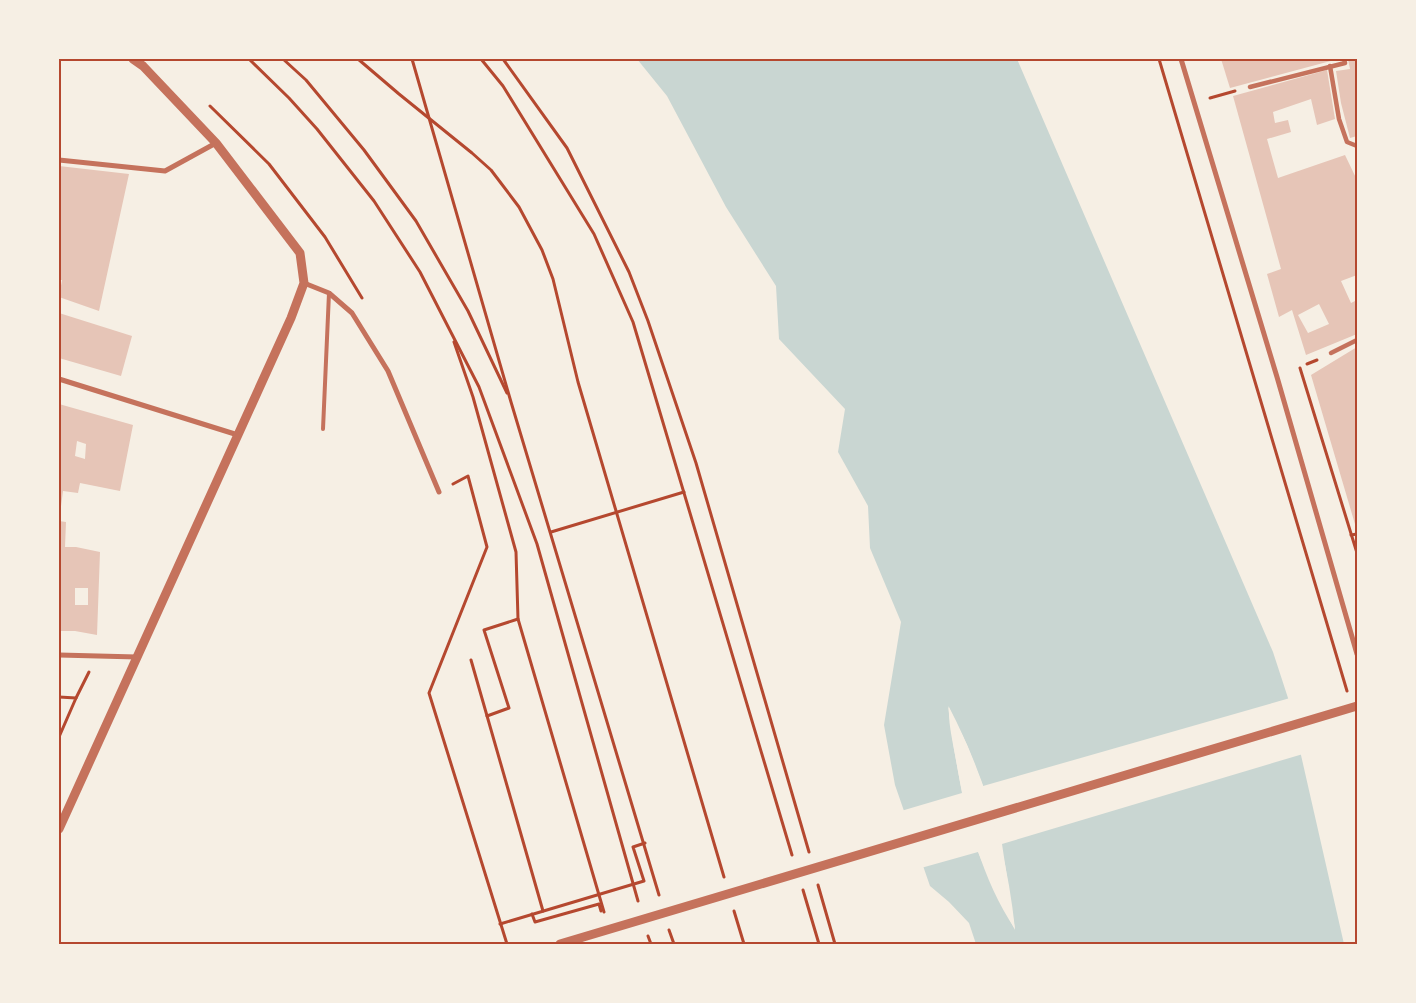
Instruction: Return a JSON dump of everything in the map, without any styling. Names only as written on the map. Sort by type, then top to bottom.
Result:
[{"type":"street","points":[[59,829],[291,318],[304,283],[300,253],[216,143],[143,66],[133,59]]},
{"type":"street","points":[[1181,59],[1277,378],[1357,654]]},
{"type":"street","points":[[1250,87],[1345,63],[1344,59]]},
{"type":"street","points":[[1330,66],[1339,119],[1347,142],[1357,146]]},
{"type":"street","points":[[59,160],[165,171],[216,143]]},
{"type":"street","points":[[304,283],[329,293],[352,313],[388,372],[439,492]]},
{"type":"street","points":[[1331,353],[1357,340]]},
{"type":"street","points":[[59,379],[238,435]]},
{"type":"street","points":[[59,655],[136,657]]},
{"type":"street","points":[[560,944],[1355,707]]},
{"type":"lane","points":[[323,430],[329,293]]},
{"type":"path","points":[[249,59],[306,117],[374,201],[420,272],[479,387],[537,544],[640,910]]},
{"type":"path","points":[[283,59],[306,80],[364,150],[416,221],[468,311],[511,402]]},
{"type":"path","points":[[358,59],[466,147],[496,176],[519,207],[542,250],[560,304],[578,382],[724,878]]},
{"type":"path","points":[[412,59],[511,402],[661,900]]},
{"type":"path","points":[[481,59],[503,86],[594,234],[633,322],[793,856]]},
{"type":"path","points":[[503,59],[567,148],[628,272],[648,321],[696,463],[810,856]]},
{"type":"path","points":[[1159,59],[1355,707]]},
{"type":"path","points":[[1194,102],[1250,87]]},
{"type":"path","points":[[205,102],[269,164],[325,237],[364,300]]},
{"type":"path","points":[[450,330],[474,397],[516,552],[518,619],[606,919]]},
{"type":"path","points":[[1300,368],[1357,553]]},
{"type":"path","points":[[449,475],[453,484]]},
{"type":"path","points":[[468,476],[487,547],[429,693],[507,944]]},
{"type":"path","points":[[551,532],[684,492]]},
{"type":"path","points":[[1352,535],[1357,534]]},
{"type":"path","points":[[487,716],[510,708],[484,630],[518,619]]},
{"type":"path","points":[[59,737],[97,656]]},
{"type":"path","points":[[471,660],[542,911]]},
{"type":"path","points":[[59,697],[76,698]]},
{"type":"path","points":[[500,924],[644,881],[633,847],[645,843]]},
{"type":"path","points":[[801,885],[818,944]]},
{"type":"path","points":[[818,885],[835,944]]},
{"type":"path","points":[[532,914],[535,922],[599,904],[601,911]]},
{"type":"path","points":[[733,907],[744,944]]},
{"type":"path","points":[[668,926],[674,944]]},
{"type":"path","points":[[646,927],[651,944]]},
{"type":"shaded area","points":[[637,59],[1017,59],[1273,652],[1288,698],[1344,944],[976,944],[969,923],[930,886],[895,785],[884,725],[901,622],[870,548],[868,506],[838,452],[845,409],[779,339],[776,286],[726,207],[667,96]],"holes":[[[949,707],[984,787],[1000,843],[1015,929],[993,890],[970,826],[952,740]]]},
{"type":"pier","points":[[1290,698],[1303,754],[1002,844],[1015,930],[994,890],[978,852],[921,868],[901,811],[962,793],[948,706],[967,745],[983,786]],"holes":[[[952,717],[992,814],[1011,918],[996,889],[971,822],[956,749]]]},
{"type":"building","points":[[1221,59],[1338,59],[1230,88]]},
{"type":"building","points":[[1348,59],[1357,59],[1357,136],[1350,138],[1341,103],[1336,71],[1350,69]]},
{"type":"building","points":[[1327,70],[1335,119],[1317,125],[1311,99],[1273,112],[1275,123],[1288,120],[1291,132],[1267,139],[1278,178],[1345,155],[1357,180],[1357,275],[1341,281],[1351,303],[1357,300],[1357,334],[1306,355],[1292,310],[1279,317],[1267,274],[1281,269],[1233,96]],"holes":[[[1319,304],[1329,324],[1308,333],[1298,315]]]},
{"type":"building","points":[[59,166],[129,174],[99,311],[59,297],[62,280],[59,280]]},
{"type":"building","points":[[59,313],[132,336],[121,376],[59,358]]},
{"type":"building","points":[[1357,347],[1356,393],[1357,531],[1311,375]]},
{"type":"building","points":[[59,404],[133,425],[120,491],[80,483],[78,493],[63,491],[60,514]],"holes":[[[77,441],[86,444],[85,459],[75,456]]]},
{"type":"building","points":[[59,521],[66,522],[65,547],[76,547],[100,552],[97,635],[75,631],[59,631]],"holes":[[[75,588],[88,588],[88,605],[75,605]]]}]
